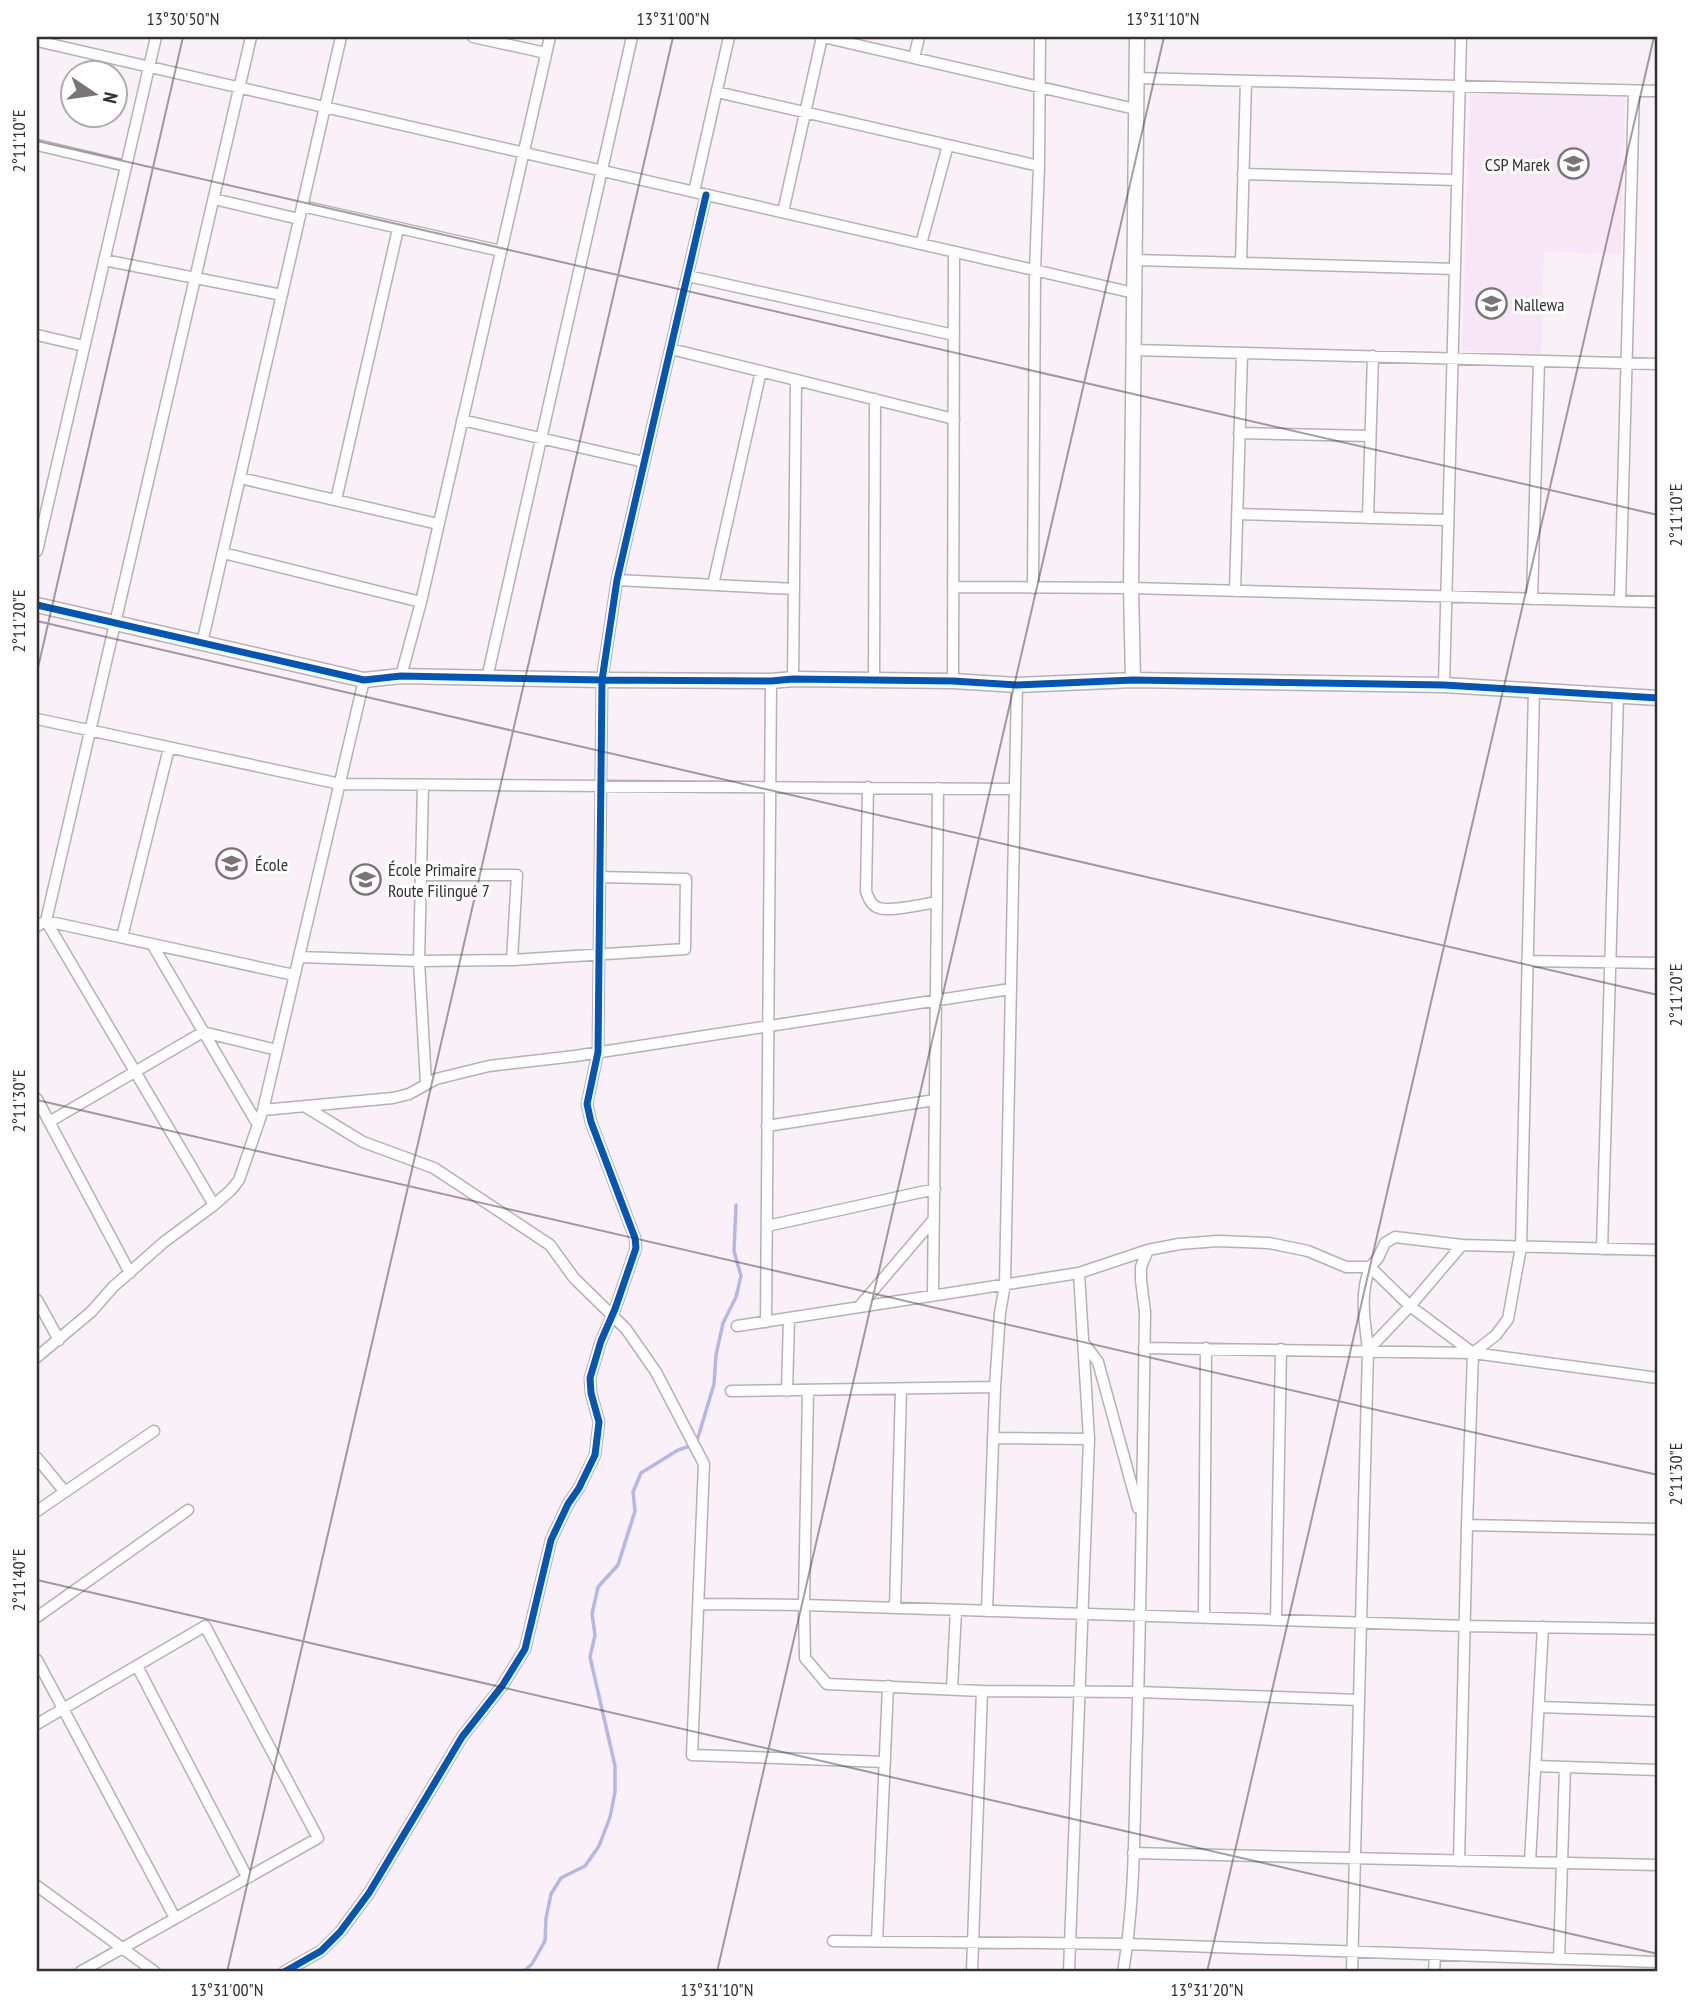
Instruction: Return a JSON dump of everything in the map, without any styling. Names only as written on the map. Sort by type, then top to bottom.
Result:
[{"type":"street","points":[[37,551],[156,37]]},
{"type":"street","points":[[214,1205],[135,1072],[41,923],[90,731],[251,37]]},
{"type":"street","points":[[202,643],[341,37]]},
{"type":"street","points":[[473,37],[546,53]]},
{"type":"street","points":[[401,677],[421,602],[550,37]]},
{"type":"street","points":[[488,678],[632,37]]},
{"type":"street","points":[[694,192],[729,37]]},
{"type":"street","points":[[783,212],[823,37],[1135,109]]},
{"type":"street","points":[[914,58],[919,37]]},
{"type":"street","points":[[1033,588],[1040,37]]},
{"type":"street","points":[[1133,680],[1130,588],[1137,37]]},
{"type":"street","points":[[1444,685],[1461,37]]},
{"type":"street","points":[[37,41],[1134,293]]},
{"type":"street","points":[[1136,78],[1658,92]]},
{"type":"street","points":[[1241,263],[1246,81]]},
{"type":"street","points":[[1620,601],[1634,91]]},
{"type":"street","points":[[717,92],[1039,166]]},
{"type":"street","points":[[37,145],[126,166]]},
{"type":"street","points":[[921,244],[948,145]]},
{"type":"street","points":[[1243,174],[1457,180]]},
{"type":"street","points":[[284,1972],[321,1951],[340,1932],[375,1883],[462,1737],[502,1686],[525,1649],[551,1540],[595,1455],[599,1422],[590,1378],[636,1248],[635,1238],[588,1112],[598,1052],[602,680],[617,580],[706,195]]},
{"type":"street","points":[[214,199],[299,219]]},
{"type":"street","points":[[302,206],[501,251]]},
{"type":"street","points":[[335,499],[398,229]]},
{"type":"street","points":[[953,681],[954,252]]},
{"type":"street","points":[[104,260],[282,295]]},
{"type":"street","points":[[1135,260],[1455,269]]},
{"type":"street","points":[[688,276],[954,335]]},
{"type":"street","points":[[37,335],[84,345]]},
{"type":"street","points":[[671,349],[954,419]]},
{"type":"street","points":[[1134,350],[1658,364]]},
{"type":"street","points":[[1235,591],[1241,353]]},
{"type":"street","points":[[1368,518],[1373,356]]},
{"type":"street","points":[[1532,599],[1539,360]]},
{"type":"street","points":[[713,585],[761,371]]},
{"type":"street","points":[[793,679],[796,380]]},
{"type":"street","points":[[874,680],[875,399]]},
{"type":"street","points":[[462,420],[644,462]]},
{"type":"street","points":[[1239,433],[1370,436]]},
{"type":"street","points":[[240,478],[438,524]]},
{"type":"street","points":[[1237,514],[1447,520]]},
{"type":"street","points":[[223,553],[421,602]]},
{"type":"street","points":[[617,580],[794,589]]},
{"type":"street","points":[[953,587],[1130,588],[1658,602]]},
{"type":"street","points":[[37,605],[364,680],[401,677],[771,681],[793,679],[953,681],[1017,685],[1133,680],[1444,685],[1658,698]]},
{"type":"street","points":[[37,1357],[91,1312],[113,1287],[163,1242],[214,1205],[239,1180],[258,1125],[277,1050],[364,680]]},
{"type":"street","points":[[766,1322],[771,681]]},
{"type":"street","points":[[987,1611],[995,1387],[1000,1313],[1005,1284],[1017,685]]},
{"type":"street","points":[[1459,1861],[1474,1353],[1496,1335],[1508,1319],[1521,1247],[1534,690]]},
{"type":"street","points":[[1602,1249],[1618,695]]},
{"type":"street","points":[[37,719],[340,784],[1014,789]]},
{"type":"street","points":[[122,937],[169,748]]},
{"type":"street","points":[[423,785],[419,961],[426,1083]]},
{"type":"street","points":[[868,788],[868,898],[873,905],[883,909],[937,902]]},
{"type":"street","points":[[933,1295],[938,788]]},
{"type":"street","points":[[421,874],[517,875],[512,960]]},
{"type":"street","points":[[299,957],[419,961],[512,960],[685,949],[686,878],[600,877]]},
{"type":"street","points":[[41,923],[122,937],[294,975]]},
{"type":"street","points":[[152,944],[258,1125]]},
{"type":"street","points":[[1527,961],[1658,963]]},
{"type":"street","points":[[262,1110],[393,1098],[409,1094],[426,1083],[444,1077],[489,1066],[553,1059],[1010,989]]},
{"type":"street","points":[[49,1122],[203,1032],[277,1050]]},
{"type":"street","points":[[37,1099],[130,1273]]},
{"type":"street","points":[[767,1126],[935,1100]]},
{"type":"street","points":[[304,1106],[363,1142],[434,1168],[550,1245],[574,1278],[626,1329],[656,1372],[704,1464],[692,1755],[885,1762]]},
{"type":"street","points":[[767,1226],[934,1189]]},
{"type":"street","points":[[859,1307],[934,1219]]},
{"type":"street","points":[[1352,1972],[1368,1350],[1363,1284],[1370,1267],[1378,1258],[1385,1242],[1395,1237],[1462,1245],[1658,1250]]},
{"type":"street","points":[[737,1326],[1079,1273],[1148,1250],[1218,1241],[1269,1243],[1308,1251],[1346,1267],[1370,1267],[1409,1307],[1474,1353]]},
{"type":"street","points":[[1368,1350],[1462,1245]]},
{"type":"street","points":[[1123,1972],[1128,1944],[1133,1853],[1141,1616],[1145,1312],[1140,1280],[1141,1267],[1148,1250]]},
{"type":"street","points":[[1069,1972],[1089,1439],[1079,1273]]},
{"type":"street","points":[[37,1300],[59,1340]]},
{"type":"street","points":[[787,1391],[789,1318]]},
{"type":"street","points":[[1083,1342],[1098,1362],[1141,1520]]},
{"type":"street","points":[[1144,1348],[1474,1353],[1658,1378]]},
{"type":"street","points":[[1204,1618],[1206,1348]]},
{"type":"street","points":[[1276,1620],[1281,1349]]},
{"type":"street","points":[[731,1391],[995,1387]]},
{"type":"street","points":[[895,1608],[901,1389]]},
{"type":"street","points":[[808,1391],[805,1658],[827,1684],[1359,1700]]},
{"type":"street","points":[[37,1511],[154,1432]]},
{"type":"street","points":[[993,1438],[1089,1439]]},
{"type":"street","points":[[37,1458],[65,1492]]},
{"type":"street","points":[[37,1617],[188,1510]]},
{"type":"street","points":[[1467,1525],[1658,1529]]},
{"type":"street","points":[[699,1604],[1658,1629]]},
{"type":"street","points":[[952,1689],[956,1610]]},
{"type":"street","points":[[37,1724],[205,1626],[318,1838],[80,1972]]},
{"type":"street","points":[[1530,1862],[1543,1627]]},
{"type":"street","points":[[37,1660],[176,1918]]},
{"type":"street","points":[[137,1666],[247,1877]]},
{"type":"street","points":[[877,1941],[888,1686]]},
{"type":"street","points":[[972,1972],[982,1690]]},
{"type":"street","points":[[1539,1707],[1658,1711]]},
{"type":"street","points":[[1535,1766],[1658,1770]]},
{"type":"street","points":[[1559,1959],[1564,1767]]},
{"type":"street","points":[[1133,1853],[1658,1865]]},
{"type":"street","points":[[37,1886],[155,1972]]},
{"type":"street","points":[[833,1941],[1128,1944],[1658,1962]]},
{"type":"street","points":[[1434,1972],[1435,1955]]},
{"type":"shaded area","points":[[1470,93],[1625,97],[1621,254],[1544,252],[1541,354],[1462,351]]},
{"type":"waterway","points":[[523,1972],[532,1964],[545,1941],[551,1894],[561,1878],[585,1866],[599,1846],[610,1817],[615,1792],[615,1766],[590,1657],[595,1635],[592,1614],[598,1587],[618,1565],[635,1511],[633,1492],[641,1473],[678,1450],[696,1444],[714,1384],[716,1355],[723,1323],[736,1297],[741,1276],[734,1251],[736,1205]]},
{"type":"cycle path","points":[[284,1972],[321,1951],[340,1932],[369,1893],[462,1737],[502,1686],[525,1649],[551,1540],[595,1455],[599,1422],[590,1378],[636,1248],[635,1238],[591,1122],[587,1104],[598,1052],[602,680],[617,580],[706,195]]},
{"type":"cycle path","points":[[37,605],[364,680],[401,676],[602,680],[793,679],[953,681],[1017,685],[1133,680],[1444,685],[1658,698]]},
{"type":"place","name":"CSP Marek","points":[[1573,164]]},
{"type":"place","name":"Nallewa","points":[[1491,304]]},
{"type":"place","name":"École","points":[[232,864]]},
{"type":"place","name":"École Primaire Route Filingué 7","points":[[365,879]]}]
